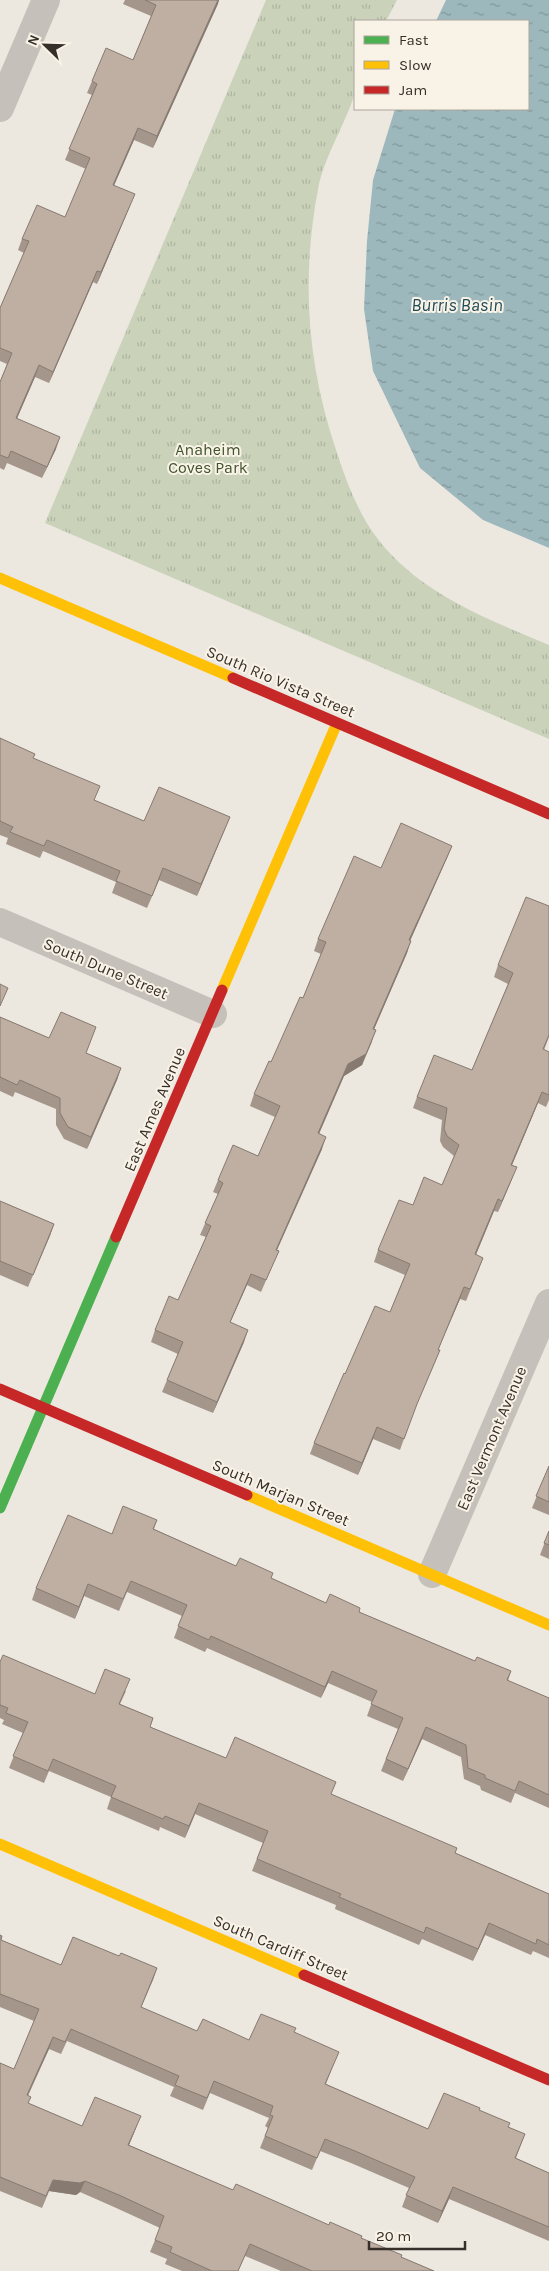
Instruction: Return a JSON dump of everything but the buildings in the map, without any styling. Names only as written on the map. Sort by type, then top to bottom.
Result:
[{"type":"street","points":[[0,108],[46,0]]},
{"type":"street","name":"South Rio Vista Street","points":[[0,578],[549,814]]},
{"type":"street","name":"East Ames Avenue","points":[[0,1508],[337,723]]},
{"type":"street","name":"South Dune Street","points":[[0,922],[213,1014]]},
{"type":"street","name":"East Vermont Avenue","points":[[432,1574],[549,1303]]},
{"type":"street","name":"South Marjan Street","points":[[0,1389],[549,1624]]},
{"type":"street","name":"South Cardiff Street","points":[[0,1844],[549,2080]]},
{"type":"green space","name":"Anaheim Coves Park","points":[[266,0],[397,0],[387,20],[354,20],[354,96],[325,165],[318,189],[310,256],[309,289],[313,355],[319,387],[337,453],[351,492],[370,528],[387,550],[422,581],[462,606],[549,645],[549,739],[45,523]]},
{"type":"water","name":"Burris Basin","points":[[446,0],[549,0],[549,548],[483,520],[420,468],[373,371],[364,309],[367,241],[373,180],[395,110],[529,110],[529,20],[436,20]]},
{"type":"traffic: fast","points":[[0,1508],[116,1237]]},
{"type":"traffic: slow","points":[[0,578],[233,678]]},
{"type":"traffic: slow","points":[[222,990],[337,723]]},
{"type":"traffic: slow","points":[[247,1495],[549,1625]]},
{"type":"traffic: slow","points":[[0,1844],[304,1975]]},
{"type":"traffic: jam","points":[[233,678],[549,814]]},
{"type":"traffic: jam","points":[[116,1237],[222,990]]},
{"type":"traffic: jam","points":[[0,1389],[247,1495]]},
{"type":"traffic: jam","points":[[304,1975],[549,2080]]}]
